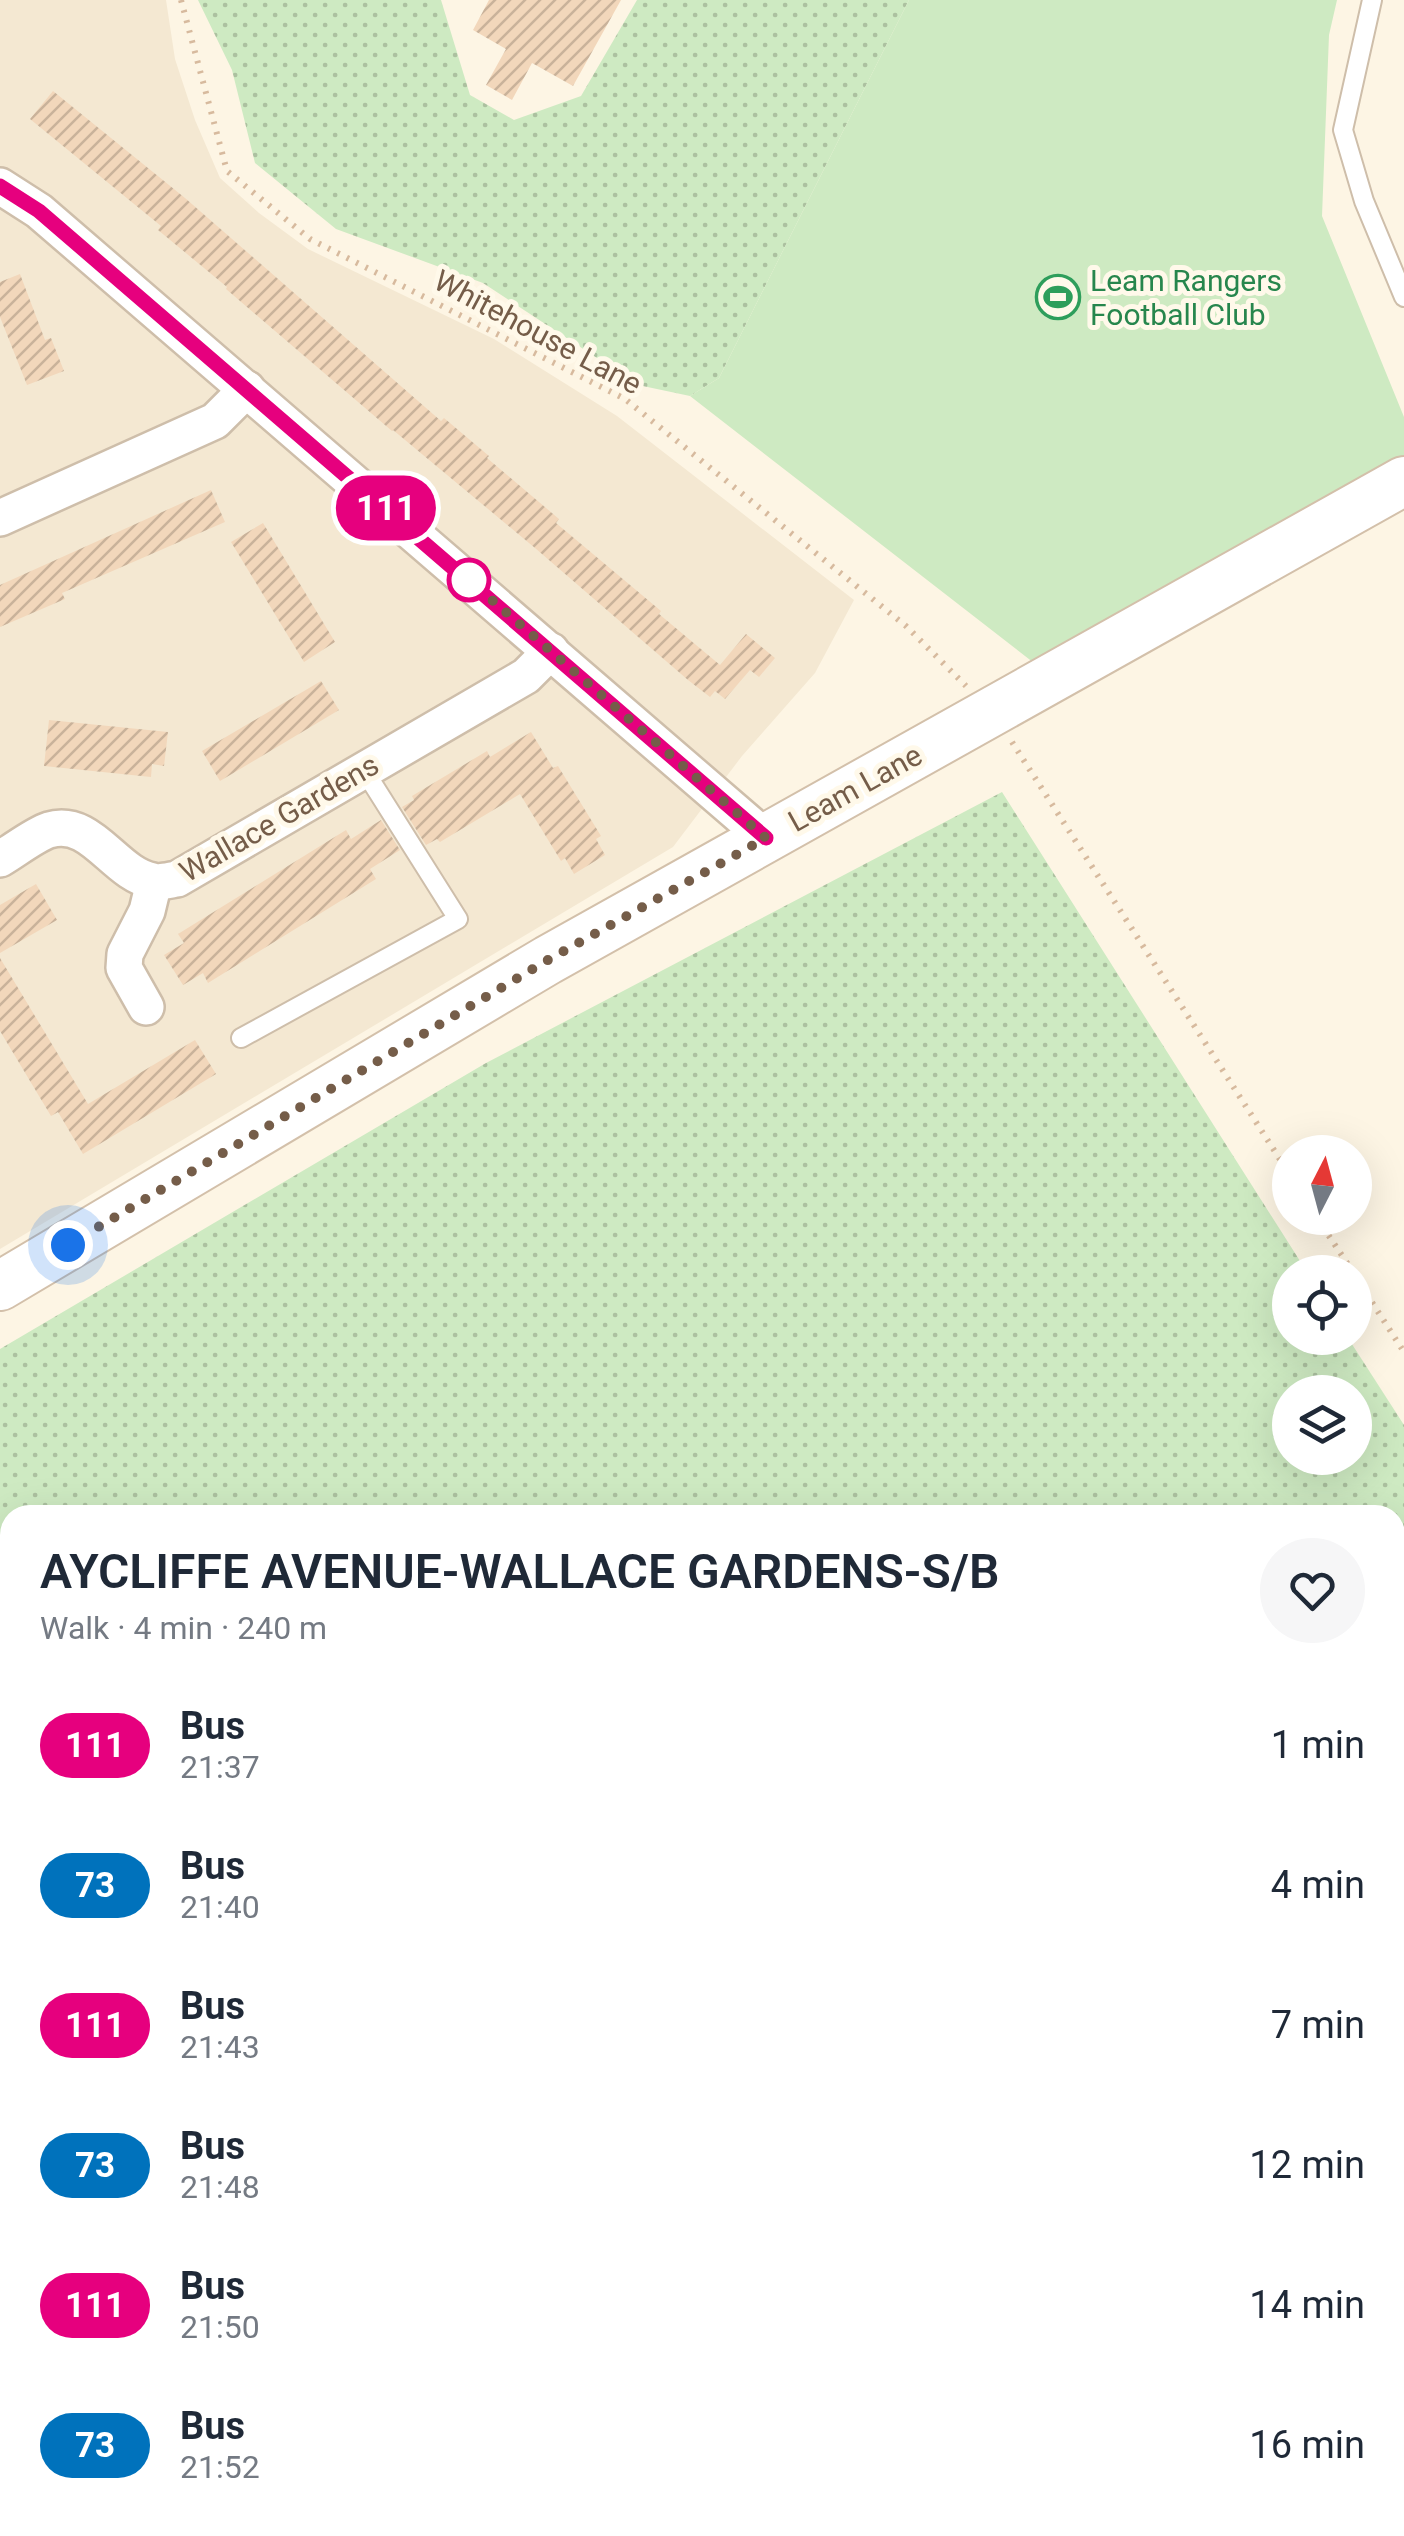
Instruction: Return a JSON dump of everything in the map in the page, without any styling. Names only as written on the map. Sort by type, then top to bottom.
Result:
[{"type":"main road","name":"Leam Lane","points":[[0,1286],[548,960],[1404,481]]},
{"type":"street","points":[[0,186],[39,211],[766,838]]},
{"type":"street","points":[[0,518],[215,421],[247,389]]},
{"type":"street","name":"Wallace Gardens","points":[[0,859],[49,830],[74,829],[132,873],[154,882],[177,880],[526,676],[551,650]]},
{"type":"street","points":[[146,1008],[124,968],[154,882]]},
{"type":"lane","points":[[1372,0],[1343,130],[1364,201],[1404,297]]},
{"type":"lane","points":[[241,1038],[458,920],[364,770]]},
{"type":"path","name":"Whitehouse Lane","points":[[181,0],[226,170],[310,239],[624,399],[906,626],[992,711],[1272,1147]]},
{"type":"path","points":[[1372,1302],[1404,1352]]},
{"type":"shaded area","points":[[0,0],[166,0],[175,59],[220,178],[259,213],[308,249],[494,339],[617,416],[854,600],[815,673],[742,756],[673,847],[0,1249]]},
{"type":"green space","points":[[198,0],[441,0],[470,95],[514,120],[581,96],[637,0],[909,0],[719,378],[690,396],[638,385],[483,283],[336,229],[255,163],[232,70]]},
{"type":"green space","name":"Leam Rangers Football Club","points":[[909,0],[1337,0],[1329,35],[1322,216],[1404,417],[1404,455],[1034,663],[690,396],[719,378]]},
{"type":"green space","points":[[1002,792],[1272,1217],[1272,1235],[1283,1235],[1296,1255],[1272,1255],[1272,1355],[1359,1355],[1372,1375],[1272,1375],[1272,1475],[1372,1475],[1372,1375],[1404,1425],[1404,1505],[0,1505],[0,1349],[486,1063]]},
{"type":"building","points":[[489,0],[621,0],[573,86],[532,63],[512,100],[486,85],[506,49],[473,30]]},
{"type":"building","points":[[53,91],[185,198],[441,421],[444,418],[489,456],[559,519],[556,523],[720,665],[746,634],[775,658],[759,677],[750,670],[725,699],[715,691],[710,697],[688,680],[226,289],[158,230],[161,226],[30,119]]},
{"type":"building","points":[[20,274],[45,340],[51,338],[64,371],[27,385],[0,317],[0,282]]},
{"type":"building","points":[[211,490],[225,522],[62,593],[65,599],[0,627],[0,585]]},
{"type":"building","points":[[263,523],[335,642],[304,662],[231,542]]},
{"type":"building","points":[[321,681],[339,710],[220,781],[202,751]]},
{"type":"building","points":[[49,720],[168,732],[164,766],[152,764],[151,777],[44,766]]},
{"type":"building","points":[[531,732],[553,768],[558,766],[601,836],[596,839],[605,855],[574,874],[565,858],[561,861],[520,794],[440,842],[437,839],[426,845],[402,807],[414,800],[412,796],[487,751],[490,757]]},
{"type":"building","points":[[381,820],[400,850],[370,869],[376,879],[208,983],[203,973],[183,985],[164,955],[184,943],[178,934],[346,830],[351,839]]},
{"type":"building","points":[[36,884],[57,920],[0,953],[0,905]]},
{"type":"building","points":[[0,958],[88,1104],[195,1040],[216,1074],[83,1154],[58,1112],[51,1116],[0,1031]]},
{"type":"bus line","name":"111","points":[[0,186],[39,211],[766,838]]},
{"type":"place","name":"Leam Rangers Football Club","points":[[1058,297]]},
{"type":"route","points":[[68,1245],[548,960],[766,838],[469,580]]}]
